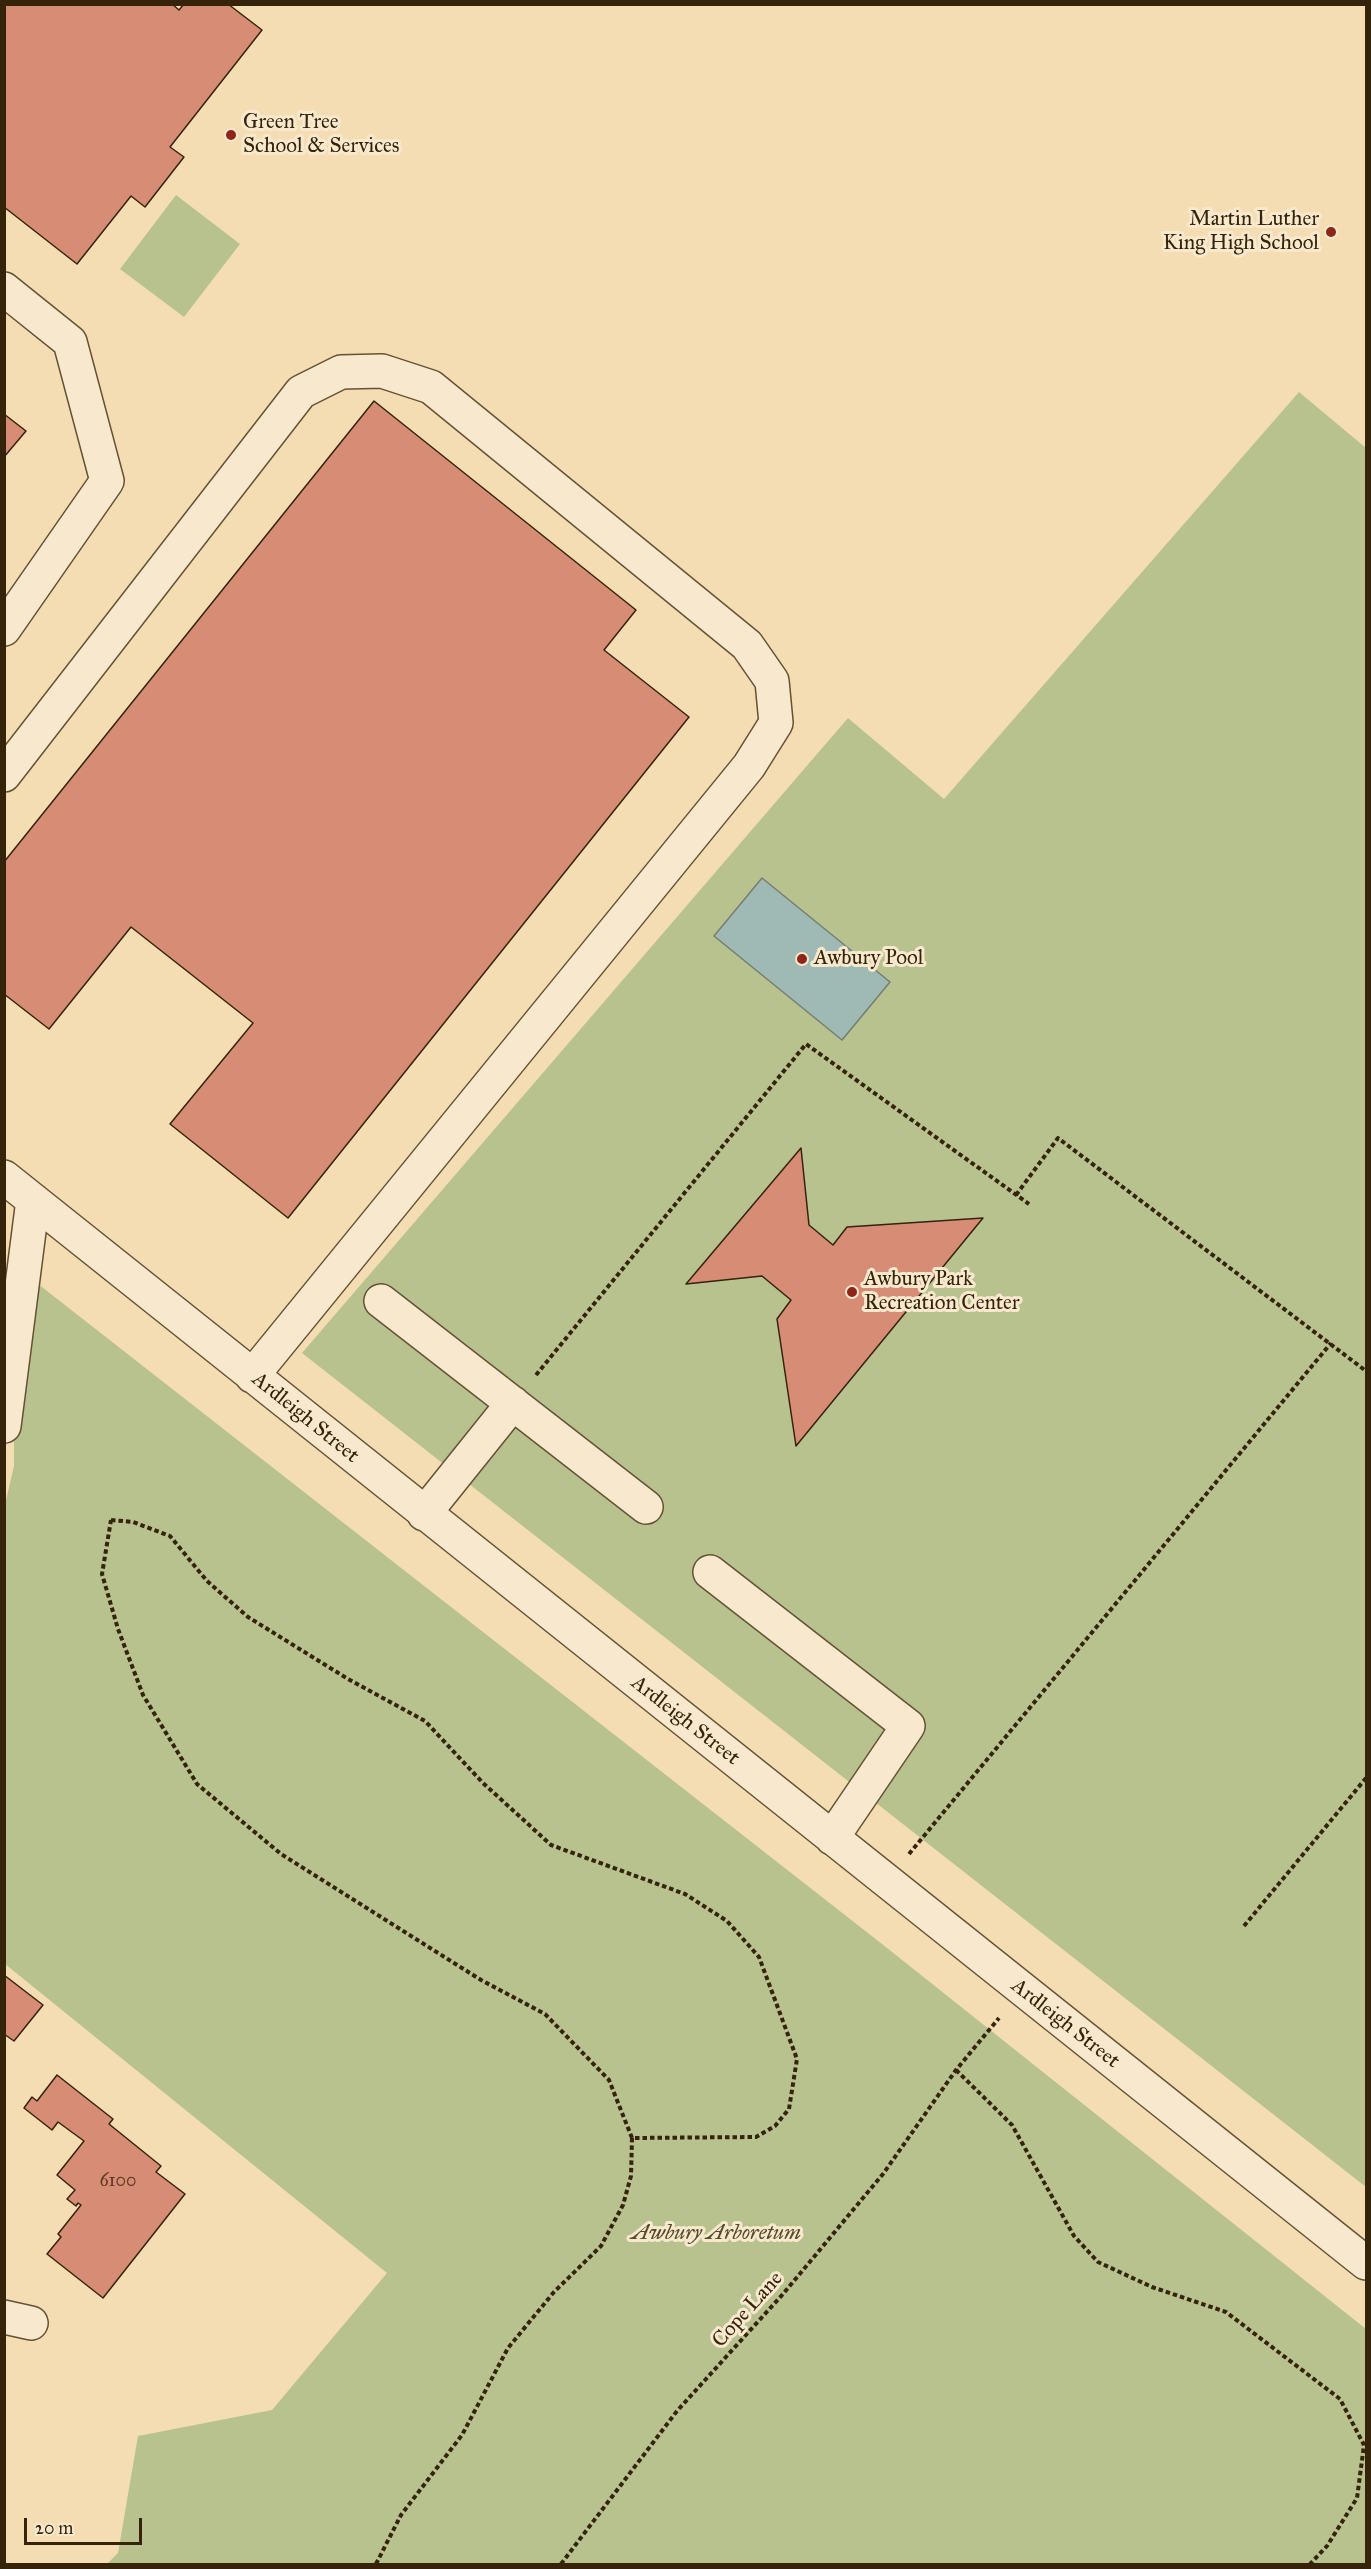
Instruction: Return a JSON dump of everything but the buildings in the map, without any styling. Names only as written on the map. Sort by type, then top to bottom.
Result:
[{"type":"street","points":[[4,289],[70,342],[107,481],[4,629]]},
{"type":"street","points":[[4,775],[301,392],[341,372],[382,371],[431,387],[747,645],[772,681],[776,723],[749,766],[252,1376]]},
{"type":"street","name":"Ardleigh Street","points":[[4,1178],[1366,2263]]},
{"type":"street","points":[[4,1426],[33,1200]]},
{"type":"street","points":[[381,1301],[646,1507]]},
{"type":"street","points":[[424,1514],[513,1403]]},
{"type":"street","points":[[710,1572],[908,1726],[832,1838]]},
{"type":"path","points":[[513,1403],[806,1044],[1029,1204]]},
{"type":"path","points":[[1016,1195],[1058,1138],[1366,1371]]},
{"type":"path","points":[[886,1881],[1330,1343]]},
{"type":"path","points":[[376,2565],[401,2515],[462,2435],[508,2348],[554,2292],[601,2246],[623,2205],[631,2176],[632,2138],[609,2080],[545,2014],[481,1980],[281,1854],[197,1784],[143,1695],[118,1629],[102,1574],[111,1520],[133,1522],[170,1536],[207,1581],[248,1617],[348,1679],[425,1721],[483,1783],[551,1845],[685,1894],[727,1921],[759,1957],[797,2059],[789,2109],[775,2126],[756,2137],[632,2138]]},
{"type":"path","points":[[1244,1926],[1366,1778]]},
{"type":"path","name":"Cope Lane","points":[[561,2565],[677,2410],[783,2294],[883,2174],[956,2070],[1022,1990]]},
{"type":"path","points":[[956,2070],[1012,2125],[1074,2236],[1098,2262],[1152,2286],[1226,2312],[1340,2399],[1364,2445],[1358,2498],[1326,2547],[1310,2565]]},
{"type":"green space","points":[[176,195],[240,244],[184,317],[120,269]]},
{"type":"green space","points":[[1299,392],[1366,448],[1366,2187],[302,1353],[848,718],[944,799]]},
{"type":"green space","name":"Awbury Arboretum","points":[[24,1273],[882,1944],[1366,2329],[1366,2564],[107,2564],[118,2553],[138,2436],[272,2410],[387,2273],[5,1964],[4,1509],[14,1466],[14,1328]]},
{"type":"water","name":"Awbury Pool","points":[[762,878],[890,982],[842,1040],[714,936]]},
{"type":"place","name":"Green Tree School & Services","points":[[231,135]]},
{"type":"place","name":"Martin Luther King High School","points":[[1331,232]]},
{"type":"place","name":"Awbury Pool","points":[[802,959]]},
{"type":"place","name":"Awbury Park Recreation Center","points":[[852,1292]]}]
